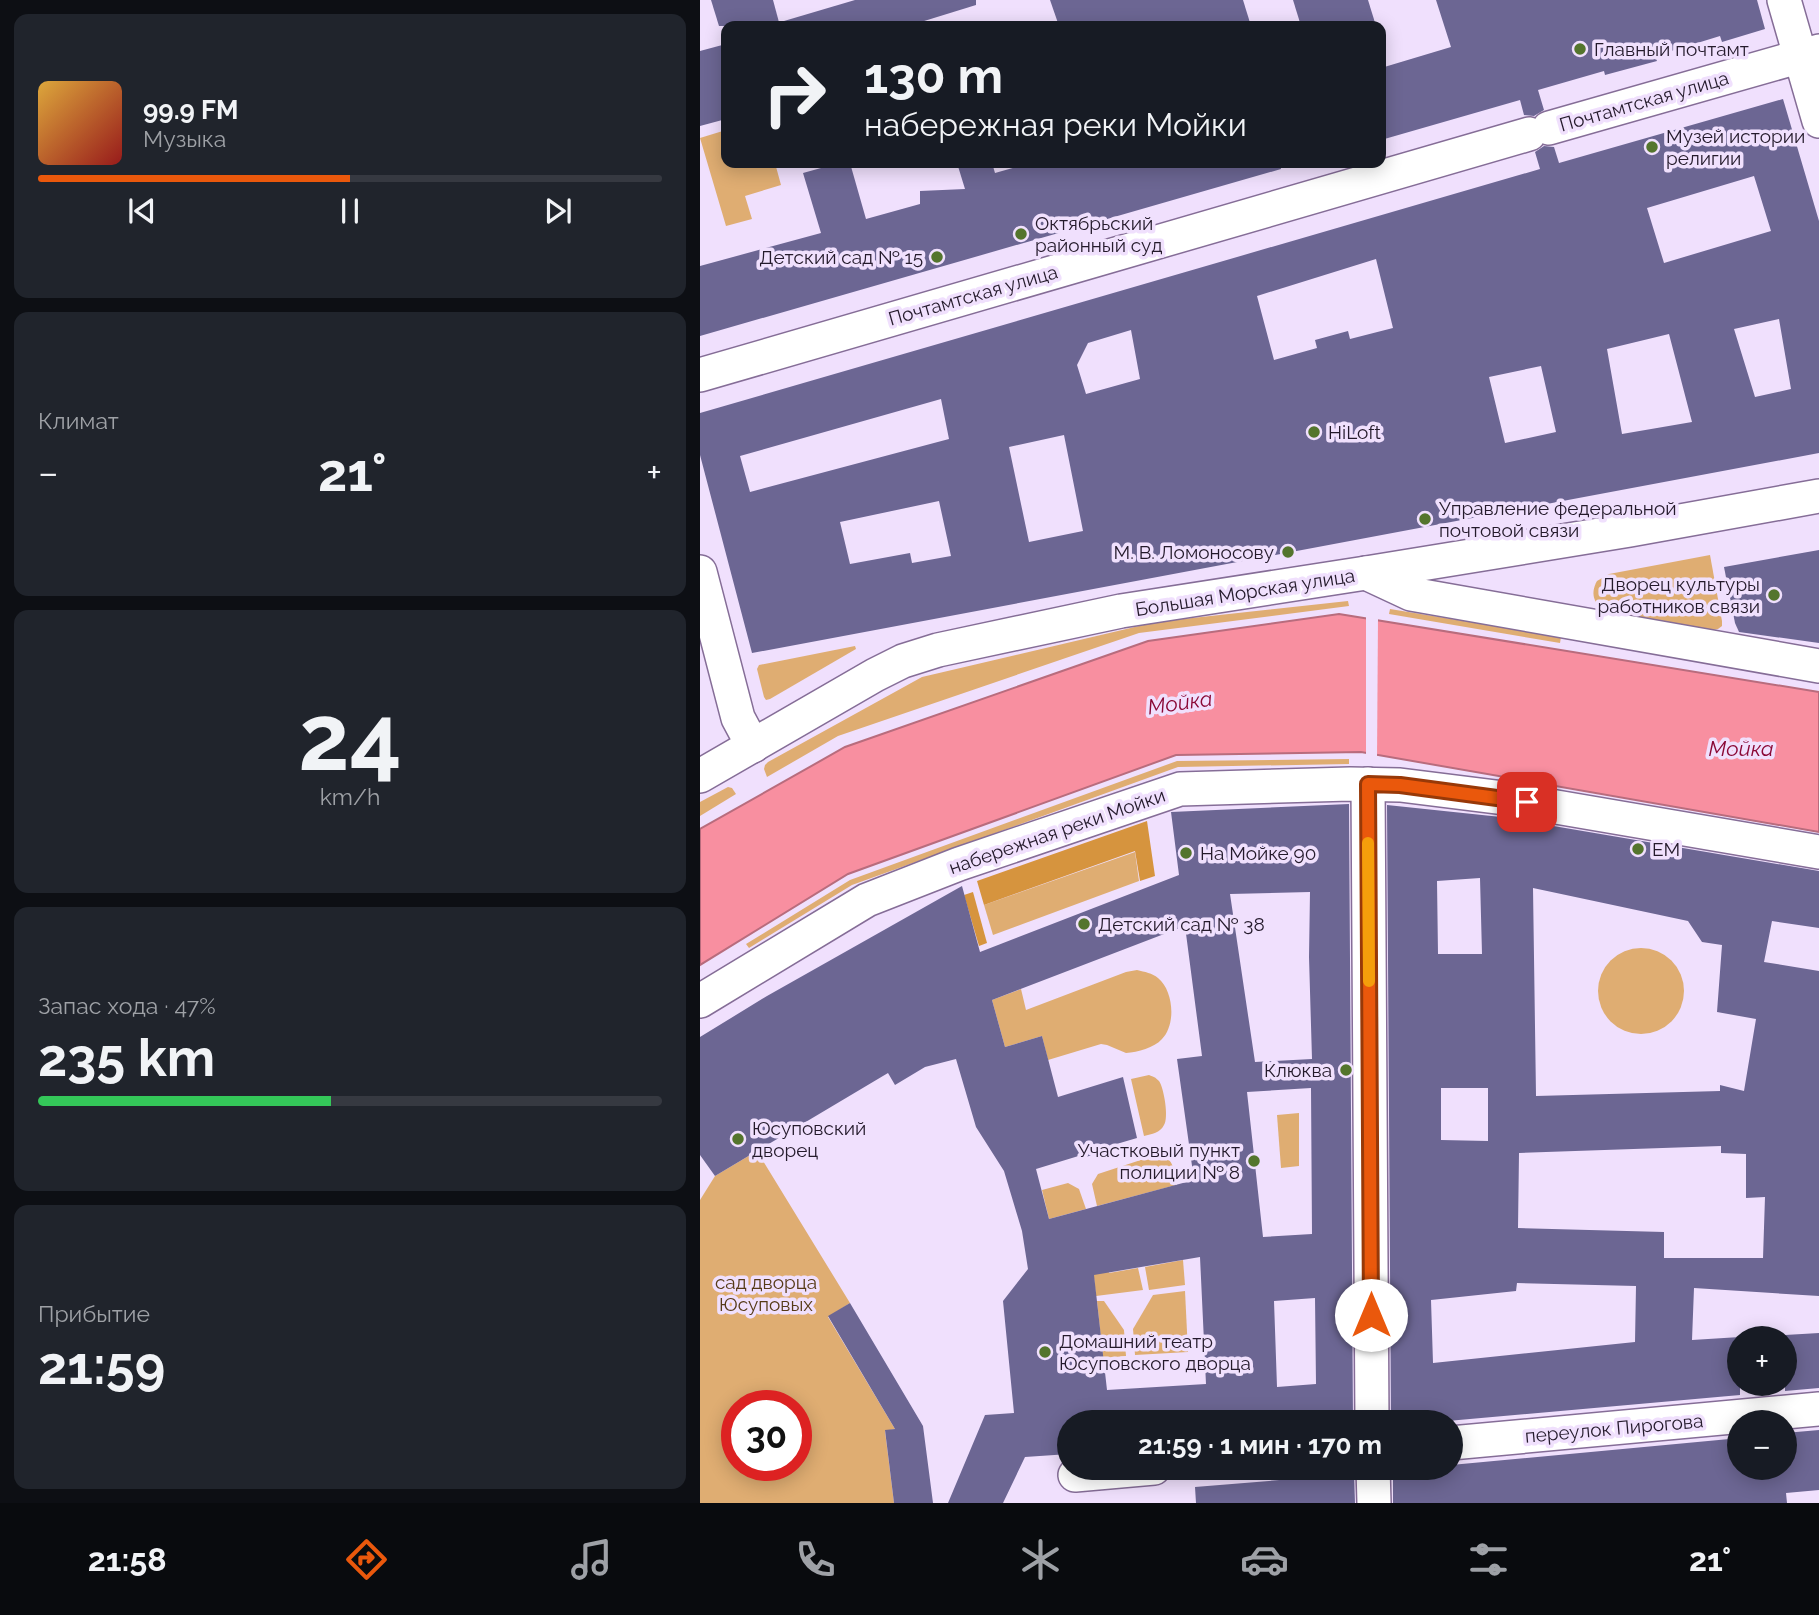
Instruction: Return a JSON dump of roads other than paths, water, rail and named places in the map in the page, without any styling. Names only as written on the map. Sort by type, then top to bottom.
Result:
[{"type":"street","points":[[1784,0],[1810,53],[1819,121]]},
{"type":"street","name":"Почтамтская улица","points":[[700,375],[1810,53]]},
{"type":"street","name":"Большая Морская улица","points":[[700,776],[875,675],[903,661],[938,650],[1122,611],[1630,530],[1819,496]]},
{"type":"street","points":[[700,572],[738,718],[753,746]]},
{"type":"street","points":[[1366,573],[1411,594],[1819,666]]},
{"type":"street","points":[[1368,784],[1372,1410]]},
{"type":"street","name":"набережная реки Мойки","points":[[700,1001],[867,900],[959,864],[1180,789],[1400,785],[1504,799],[1819,852]]},
{"type":"street","name":"переулок Пирогова","points":[[1463,1442],[1819,1409]]},
{"type":"street","points":[[1373,1480],[1374,1503]]},
{"type":"water","name":"Мойка","points":[[1339,614],[1819,692],[1819,832],[1361,752],[1176,755],[848,874],[700,965],[700,829],[845,747],[1148,641]]},
{"type":"place","name":"Главный почтамт","points":[[1580,49]]},
{"type":"place","name":"Музей истории религии","points":[[1652,147]]},
{"type":"place","name":"Октябрьский районный суд","points":[[1021,234]]},
{"type":"place","name":"Детский сад № 15","points":[[937,257]]},
{"type":"place","name":"HiLoft","points":[[1314,432]]},
{"type":"place","name":"Управление федеральной почтовой связи","points":[[1425,519]]},
{"type":"place","name":"М. В. Ломоносову","points":[[1288,552]]},
{"type":"place","name":"Дворец культуры работников связи","points":[[1774,595]]},
{"type":"place","name":"ЕМ","points":[[1638,849]]},
{"type":"place","name":"На Мойке 90","points":[[1186,853]]},
{"type":"place","name":"Детский сад № 38","points":[[1084,924]]},
{"type":"place","name":"Клюква","points":[[1346,1070]]},
{"type":"place","name":"Юсуповский дворец","points":[[738,1139]]},
{"type":"place","name":"Участковый пункт полиции № 8","points":[[1254,1161]]},
{"type":"place","name":"Домашний театр Юсуповского дворца","points":[[1045,1352]]},
{"type":"park label","name":"сад дворца Юсуповых","points":[[766,1293]]}]
